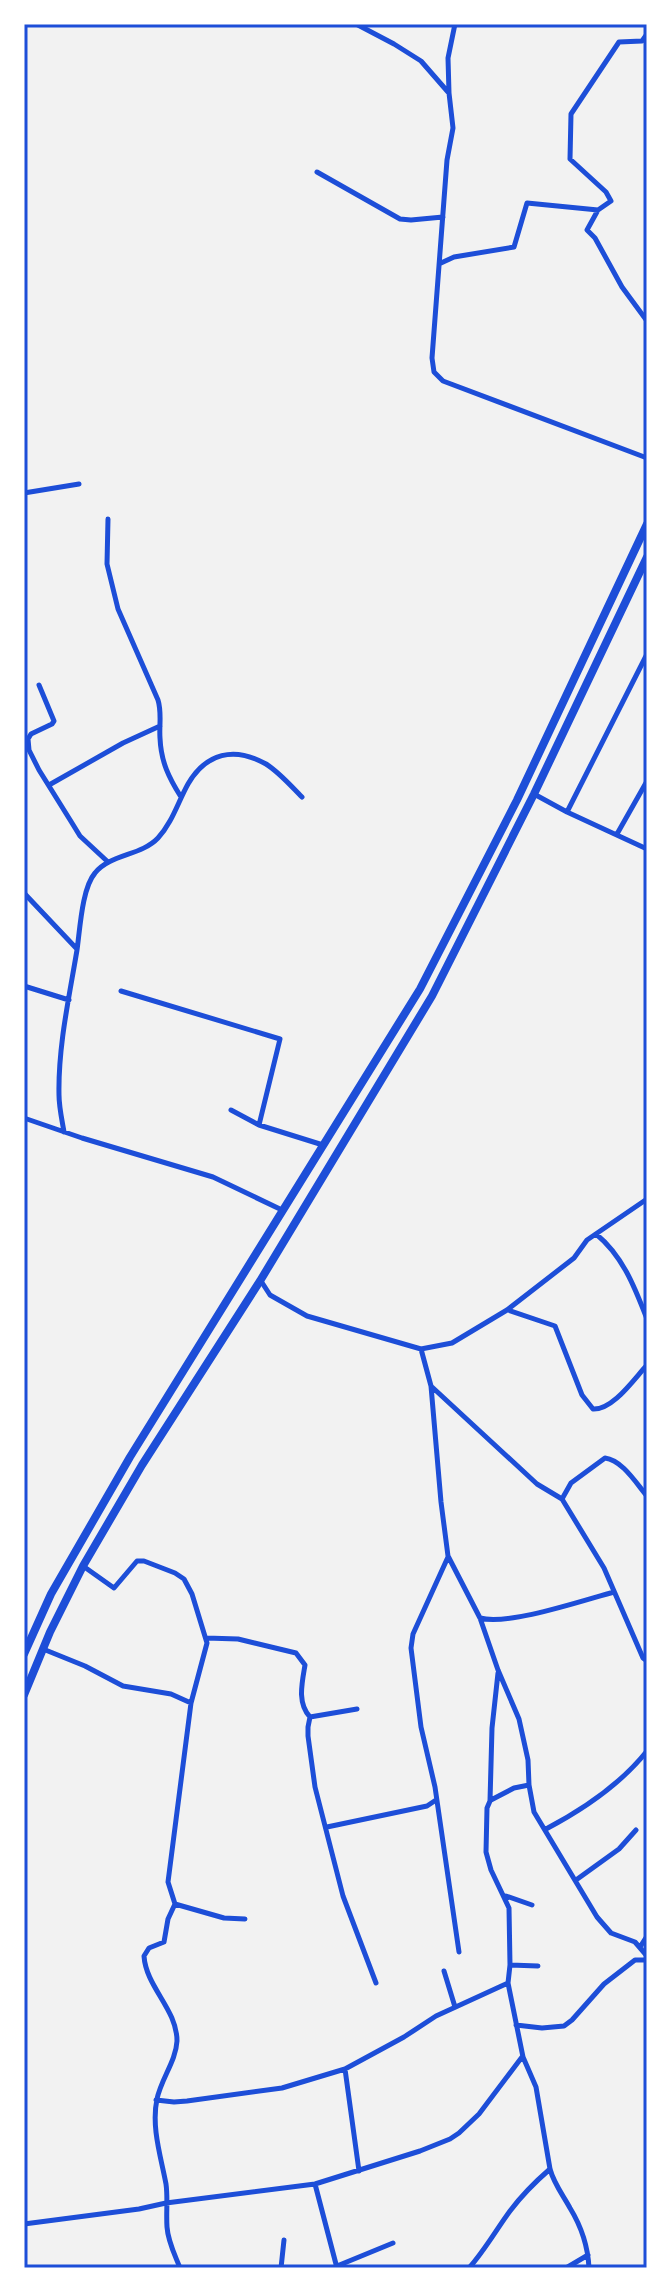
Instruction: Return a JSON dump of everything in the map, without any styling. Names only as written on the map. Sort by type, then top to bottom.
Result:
[{"type":"main road","points":[[24,1654],[58,1582],[130,1457],[435,962],[517,800],[647,524]]},
{"type":"main road","points":[[24,1695],[83,1566],[142,1465],[260,1281],[432,996],[534,794],[647,557]]},
{"type":"main road","points":[[603,617],[615,623]]},
{"type":"main road","points":[[58,1582],[70,1590]]},
{"type":"street","points":[[356,24],[421,61],[449,93]]},
{"type":"street","points":[[455,24],[448,58],[453,128],[447,160],[432,358],[434,372],[443,381],[647,458]]},
{"type":"street","points":[[647,34],[642,41],[619,42],[571,114],[570,159],[606,192],[611,201],[598,210],[587,230],[647,321]]},
{"type":"street","points":[[317,172],[400,219],[443,217]]},
{"type":"street","points":[[440,264],[454,257],[514,247],[527,203],[598,210]]},
{"type":"street","points":[[24,493],[79,484]]},
{"type":"street","points":[[108,519],[107,564],[118,609],[158,700],[162,760],[167,776],[182,798]]},
{"type":"street","points":[[567,812],[647,654]]},
{"type":"street","points":[[39,685],[54,721],[31,734],[29,750],[80,836],[108,862]]},
{"type":"street","points":[[49,785],[160,726]]},
{"type":"street","points":[[64,1132],[58,1098],[62,1048],[88,885],[95,872],[108,862],[135,853],[157,839],[201,766],[210,759],[230,754],[253,758],[268,765],[302,797]]},
{"type":"street","points":[[617,834],[647,781]]},
{"type":"street","points":[[534,794],[647,849]]},
{"type":"street","points":[[24,893],[77,948]]},
{"type":"street","points":[[24,986],[69,1000]]},
{"type":"street","points":[[121,991],[280,1039],[259,1125]]},
{"type":"street","points":[[231,1110],[259,1125],[323,1145]]},
{"type":"street","points":[[24,1118],[213,1177],[283,1210]]},
{"type":"street","points":[[260,1281],[270,1295],[307,1316],[421,1349],[452,1343],[507,1310],[574,1258],[587,1240],[647,1199]]},
{"type":"street","points":[[596,1234],[621,1261],[647,1319]]},
{"type":"street","points":[[507,1310],[555,1326],[582,1395],[593,1409],[604,1408],[647,1365]]},
{"type":"street","points":[[421,1349],[431,1386],[448,1556],[480,1618],[519,1719],[534,1812],[597,1917],[611,1933],[635,1942],[647,1958],[635,1960],[604,1984],[564,2026],[542,2028],[516,2025]]},
{"type":"street","points":[[431,1386],[537,1484],[562,1499],[604,1568],[647,1661]]},
{"type":"street","points":[[562,1499],[571,1483],[609,1457],[647,1496]]},
{"type":"street","points":[[448,1556],[413,1634],[411,1648],[421,1727],[436,1799],[459,1952]]},
{"type":"street","points":[[83,1566],[114,1588],[137,1561],[175,1573],[184,1579],[192,1594],[207,1643],[191,1703],[168,1882],[175,1904],[168,1919],[164,1942],[149,1948],[144,1956],[151,1983],[168,2011],[176,2032],[177,2043],[156,2100],[169,2239],[180,2268]]},
{"type":"street","points":[[480,1618],[491,1621],[513,1618],[614,1592]]},
{"type":"street","points":[[206,1638],[238,1639],[296,1653],[305,1665],[301,1699],[310,1717],[308,1736],[315,1787],[343,1896],[376,1983]]},
{"type":"street","points":[[43,1649],[123,1686],[171,1694],[191,1703]]},
{"type":"street","points":[[498,1670],[486,1852],[509,1908],[508,1983],[523,2057],[536,2087],[553,2182],[582,2232],[589,2268]]},
{"type":"street","points":[[310,1717],[357,1709]]},
{"type":"street","points":[[546,1829],[573,1815],[620,1781],[647,1751]]},
{"type":"street","points":[[490,1801],[514,1788],[529,1785]]},
{"type":"street","points":[[327,1827],[427,1806],[436,1799]]},
{"type":"street","points":[[427,1806],[438,1811]]},
{"type":"street","points":[[576,1880],[619,1849],[636,1830]]},
{"type":"street","points":[[505,1896],[532,1905]]},
{"type":"street","points":[[175,1904],[224,1918],[245,1919]]},
{"type":"street","points":[[640,1947],[647,1936]]},
{"type":"street","points":[[510,1965],[538,1966]]},
{"type":"street","points":[[444,1971],[455,2007]]},
{"type":"street","points":[[156,2100],[187,2101],[282,2088],[345,2069],[436,2016],[508,1983]]},
{"type":"street","points":[[24,2224],[315,2184],[359,2171],[430,2147],[459,2133],[479,2114],[523,2057]]},
{"type":"street","points":[[345,2069],[359,2171]]},
{"type":"street","points":[[469,2268],[484,2252],[530,2186],[550,2169]]},
{"type":"street","points":[[315,2184],[337,2267],[393,2243]]},
{"type":"street","points":[[281,2268],[284,2240]]},
{"type":"street","points":[[566,2268],[588,2255]]}]
